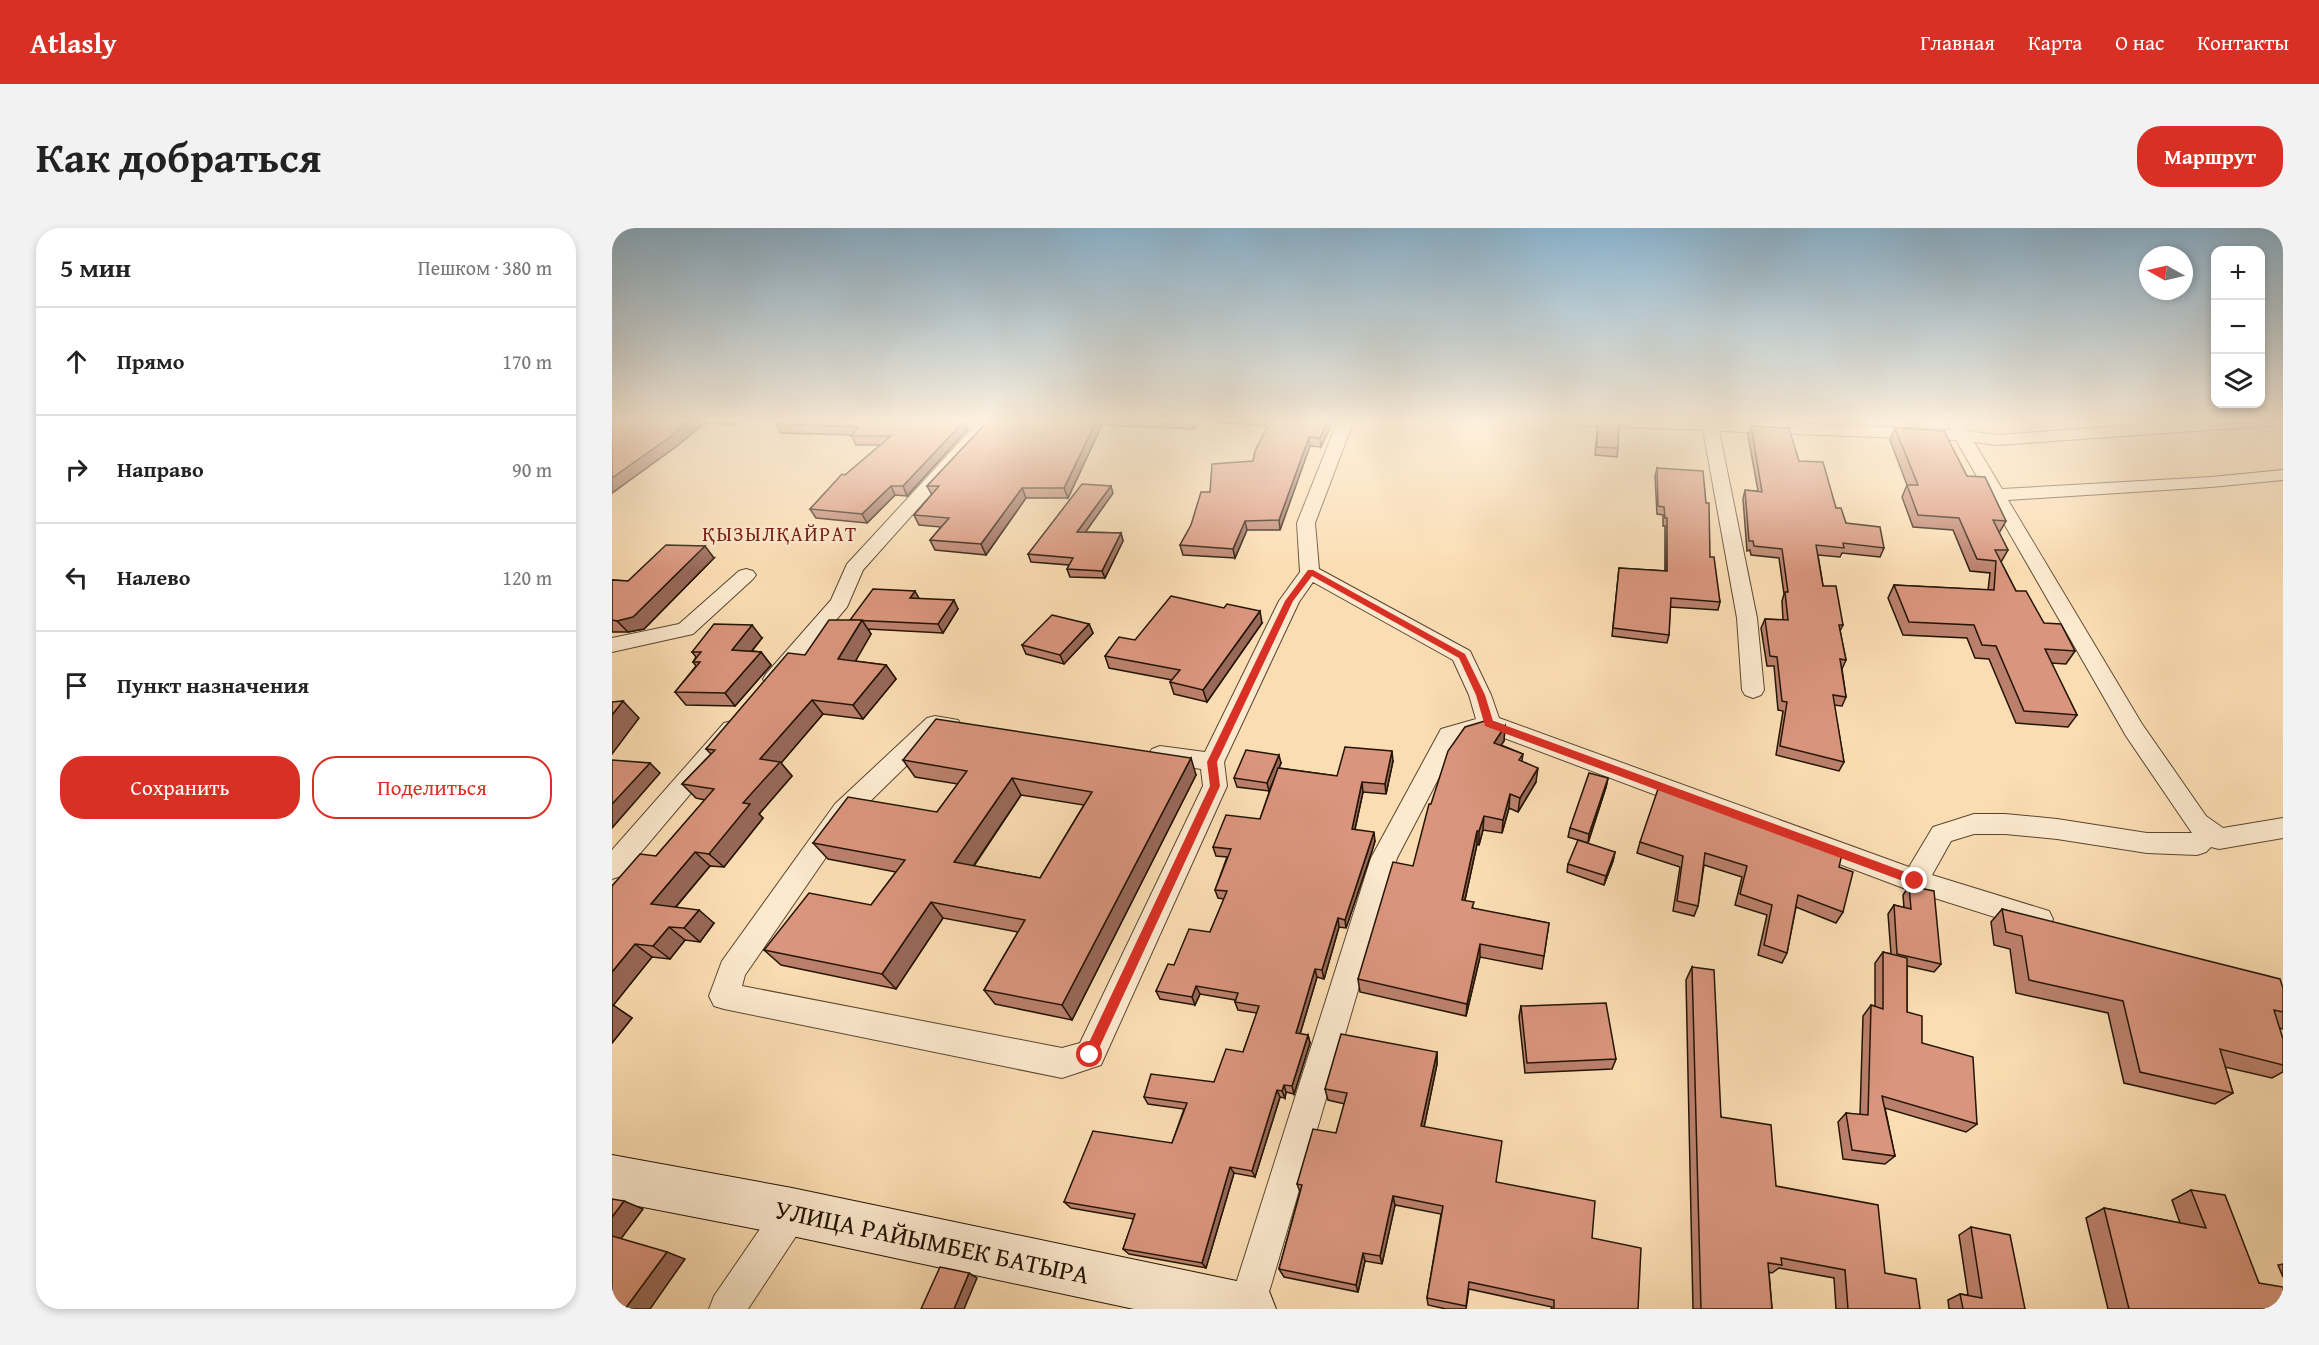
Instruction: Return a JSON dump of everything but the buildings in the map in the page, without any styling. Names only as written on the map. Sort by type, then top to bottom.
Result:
[{"type":"street","points":[[764,691],[840,602],[854,568],[943,470]]},
{"type":"street","points":[[970,728],[935,724],[844,812],[732,970],[724,996],[1062,1064],[1090,1055],[1215,786],[1212,762],[1289,601],[1310,572],[1306,523],[1326,470]]},
{"type":"street","points":[[1719,470],[1747,618],[1753,690]]},
{"type":"street","points":[[1983,470],[2134,730],[2197,823],[2219,839],[2283,828]]},
{"type":"street","points":[[1997,495],[2211,483],[2283,475]]},
{"type":"street","points":[[1310,572],[1462,656],[1480,695],[1489,723]]},
{"type":"street","points":[[612,645],[686,629],[746,575]]},
{"type":"street","points":[[612,868],[741,717]]},
{"type":"street","points":[[1248,1309],[1383,858],[1449,735],[1489,723],[1915,881],[2062,925]]},
{"type":"street","points":[[1131,751],[1212,762]]},
{"type":"street","points":[[1915,881],[1942,834],[1974,825],[2006,824],[2057,829],[2147,843],[2197,845],[2209,832]]},
{"type":"street","name":"УЛИЦА РАЙЫМБЕК БАТЫРА","points":[[612,1178],[792,1212],[1248,1309]]},
{"type":"street","points":[[727,1309],[792,1212]]},
{"type":"district","name":"ҚЫЗЫЛҚАЙРАТ","points":[[780,534]]},
{"type":"route","points":[[1090,1055],[1215,786],[1212,762],[1289,601],[1310,572],[1462,656],[1480,695],[1489,723],[1915,881]]}]
